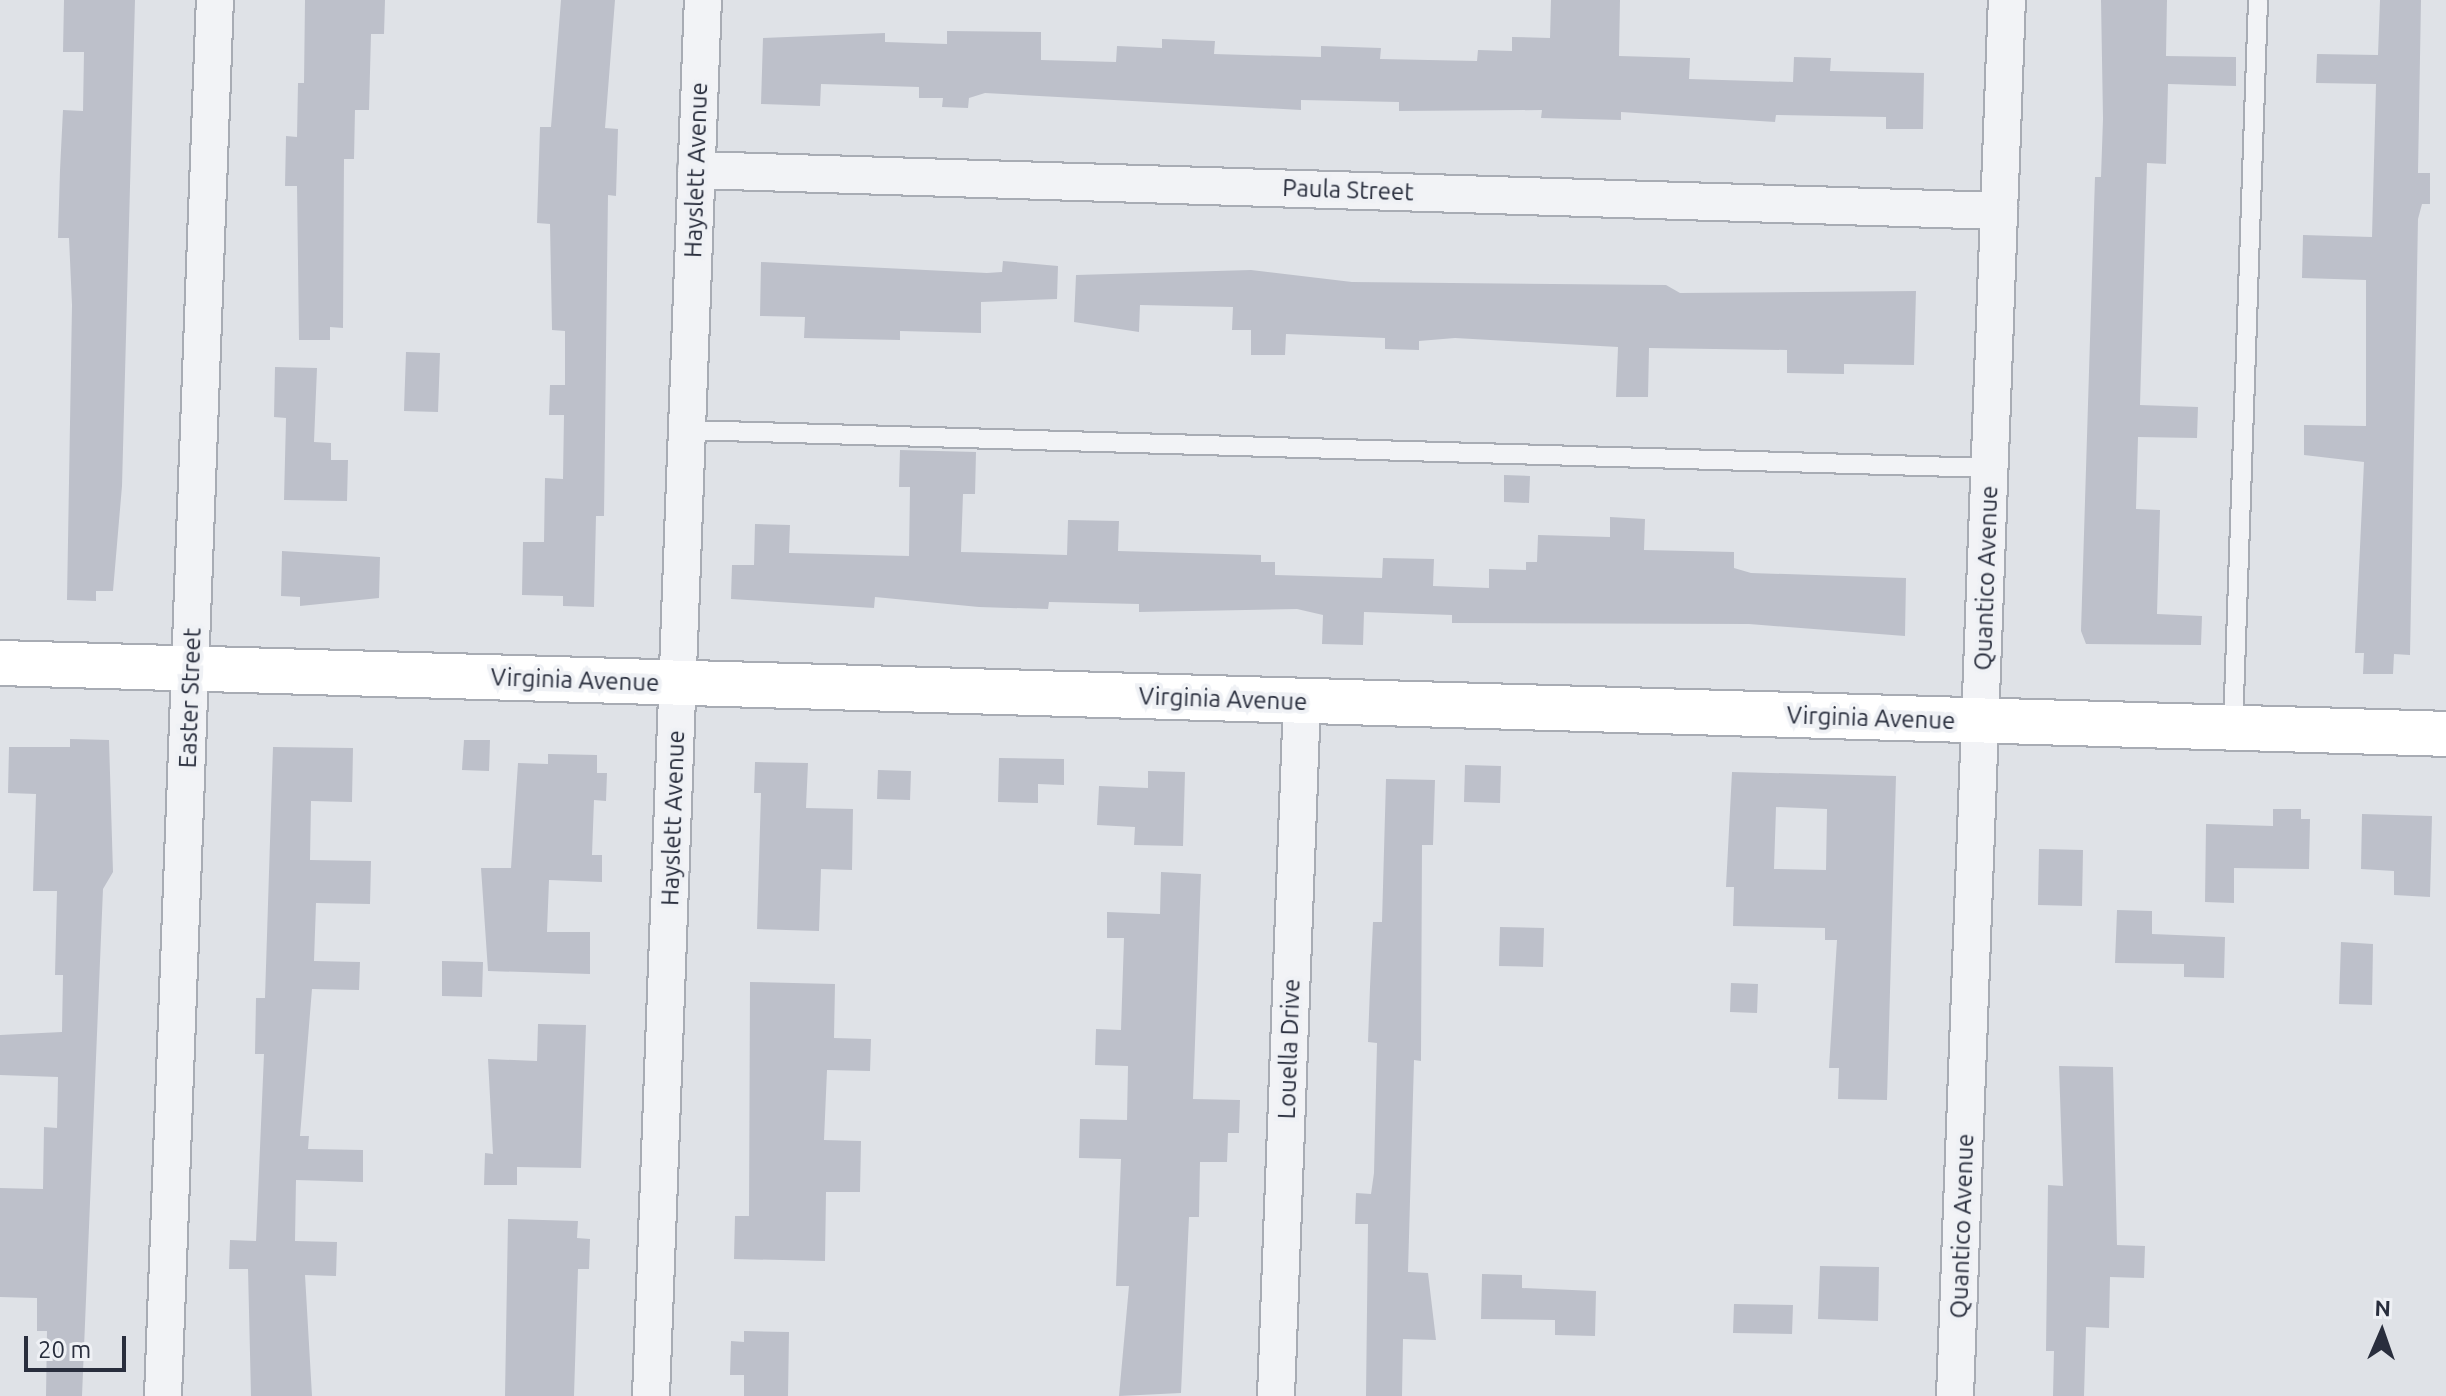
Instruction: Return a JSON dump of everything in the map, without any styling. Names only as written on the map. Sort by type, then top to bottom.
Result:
[{"type":"street","name":"Easter Street","points":[[163,1396],[215,0]]},
{"type":"street","name":"Hayslett Avenue","points":[[651,1396],[703,0]]},
{"type":"street","name":"Quantico Avenue","points":[[1955,1396],[2007,0]]},
{"type":"street","name":"Paula Street","points":[[696,170],[1999,211]]},
{"type":"street","name":"Virginia Avenue","points":[[0,663],[2446,734]]},
{"type":"street","name":"Louella Drive","points":[[1276,1396],[1302,701]]},
{"type":"lane","points":[[2233,728],[2258,0]]},
{"type":"lane","points":[[687,430],[1990,468]]},
{"type":"building","points":[[64,0],[135,0],[122,486],[113,591],[96,591],[96,601],[67,600],[72,305],[69,238],[58,238],[60,170],[63,110],[83,111],[84,52],[63,52]]},
{"type":"building","points":[[305,0],[385,0],[384,34],[371,34],[369,110],[355,110],[354,159],[344,159],[343,328],[330,327],[330,340],[299,340],[297,186],[285,186],[286,136],[297,137],[298,83],[304,83]]},
{"type":"building","points":[[561,0],[615,0],[605,128],[618,129],[616,196],[608,195],[604,516],[596,516],[594,607],[563,606],[563,596],[522,595],[523,542],[544,542],[545,478],[563,479],[564,415],[549,415],[550,385],[565,385],[565,331],[552,330],[550,224],[537,223],[540,127],[551,127]]},
{"type":"building","points":[[1551,0],[1620,0],[1619,56],[1690,58],[1689,79],[1793,82],[1794,57],[1831,58],[1830,71],[1924,73],[1923,129],[1886,129],[1886,117],[1776,115],[1775,122],[1621,112],[1621,120],[1541,118],[1542,110],[1399,111],[1399,102],[1301,100],[1301,110],[985,93],[969,98],[968,108],[942,107],[943,98],[919,98],[919,87],[821,84],[820,106],[761,104],[763,38],[885,33],[885,42],[947,44],[947,31],[1041,32],[1041,60],[1116,62],[1117,46],[1162,48],[1162,39],[1215,41],[1214,54],[1321,57],[1321,46],[1381,48],[1380,59],[1477,61],[1478,50],[1512,51],[1512,37],[1550,38]]},
{"type":"building","points":[[2101,0],[2167,0],[2166,56],[2236,57],[2236,86],[2168,84],[2166,164],[2147,163],[2140,405],[2198,407],[2197,438],[2138,437],[2136,509],[2160,510],[2157,614],[2202,616],[2201,645],[2086,644],[2081,631],[2095,177],[2101,177],[2103,119]]},
{"type":"building","points":[[2380,0],[2421,0],[2418,173],[2430,173],[2430,204],[2422,204],[2418,219],[2410,655],[2394,654],[2393,674],[2363,674],[2364,653],[2355,653],[2364,462],[2304,455],[2304,425],[2366,426],[2366,280],[2302,278],[2303,235],[2372,237],[2376,84],[2316,83],[2317,54],[2378,55]]},
{"type":"building","points":[[1003,261],[1058,266],[1057,299],[981,302],[981,333],[900,331],[900,340],[804,338],[805,317],[760,316],[761,262],[987,273],[1002,272]]},
{"type":"building","points":[[1251,270],[1352,282],[1666,285],[1680,293],[1916,291],[1914,365],[1844,364],[1844,374],[1787,373],[1787,350],[1649,348],[1648,397],[1616,397],[1618,347],[1455,338],[1419,341],[1419,350],[1385,349],[1385,338],[1286,334],[1285,355],[1251,355],[1251,330],[1232,330],[1233,307],[1140,305],[1139,332],[1074,322],[1076,275]]},
{"type":"building","points":[[406,352],[440,353],[438,412],[404,411]]},
{"type":"building","points":[[275,367],[317,368],[314,442],[331,443],[331,460],[348,460],[347,501],[284,500],[286,418],[274,417]]},
{"type":"building","points":[[900,450],[976,452],[975,494],[963,494],[961,552],[1067,555],[1068,520],[1119,521],[1118,551],[1261,555],[1261,562],[1275,562],[1275,575],[1382,578],[1383,558],[1434,559],[1433,586],[1489,588],[1489,569],[1526,570],[1526,562],[1537,562],[1538,535],[1610,537],[1610,517],[1645,519],[1644,550],[1734,552],[1734,568],[1751,573],[1906,578],[1905,636],[1749,624],[1452,623],[1452,615],[1364,612],[1363,645],[1322,644],[1323,615],[1297,609],[1139,612],[1139,604],[1049,602],[1048,609],[979,607],[875,597],[874,608],[731,599],[732,565],[754,565],[755,524],[790,525],[789,553],[909,556],[910,487],[899,487]]},
{"type":"building","points":[[1504,475],[1530,476],[1529,503],[1504,502]]},
{"type":"building","points":[[282,551],[380,557],[379,598],[300,606],[300,597],[281,596]]},
{"type":"building","points":[[70,739],[109,740],[113,872],[103,889],[82,1396],[46,1396],[47,1331],[37,1331],[37,1298],[0,1297],[0,1188],[43,1189],[44,1127],[57,1128],[58,1077],[0,1075],[0,1035],[62,1032],[63,975],[55,975],[57,891],[33,891],[36,794],[8,793],[9,747],[70,747]]},
{"type":"building","points":[[464,740],[490,740],[489,771],[462,770]]},
{"type":"building","points":[[273,747],[353,748],[352,802],[311,801],[310,860],[371,861],[370,904],[316,903],[314,961],[360,962],[359,990],[312,989],[300,1136],[309,1136],[308,1149],[363,1150],[363,1182],[296,1180],[295,1241],[337,1242],[336,1276],[305,1275],[312,1396],[251,1396],[248,1269],[229,1269],[230,1240],[256,1241],[264,1054],[255,1054],[256,998],[265,998]]},
{"type":"building","points":[[548,754],[597,755],[597,773],[607,773],[606,801],[594,800],[592,855],[602,855],[602,882],[549,880],[547,932],[590,932],[590,974],[488,971],[481,868],[511,868],[518,763],[548,764]]},
{"type":"building","points":[[999,758],[1064,759],[1064,785],[1038,784],[1038,803],[998,802]]},
{"type":"building","points":[[755,762],[808,763],[806,808],[853,809],[852,870],[821,869],[819,931],[757,929],[761,793],[754,793]]},
{"type":"building","points":[[1465,765],[1501,766],[1500,803],[1464,802]]},
{"type":"building","points":[[878,770],[911,771],[910,800],[877,799]]},
{"type":"building","points":[[1148,771],[1185,772],[1183,846],[1134,845],[1135,827],[1097,825],[1099,786],[1148,788]]},
{"type":"building","points":[[1732,772],[1896,776],[1887,1100],[1838,1099],[1839,1068],[1829,1068],[1837,940],[1825,940],[1825,928],[1733,926],[1734,887],[1726,887]],"holes":[[[1776,807],[1827,809],[1826,870],[1774,869]]]},
{"type":"building","points":[[1386,779],[1435,780],[1433,845],[1422,845],[1421,1061],[1414,1060],[1408,1272],[1428,1273],[1436,1340],[1403,1339],[1402,1396],[1366,1396],[1368,1224],[1355,1224],[1356,1193],[1371,1194],[1374,1173],[1377,1043],[1368,1042],[1373,922],[1382,922]]},
{"type":"building","points":[[2273,809],[2301,809],[2301,819],[2310,819],[2309,869],[2234,868],[2234,903],[2205,902],[2206,824],[2273,826]]},
{"type":"building","points":[[2362,814],[2432,816],[2430,897],[2394,895],[2394,871],[2361,869]]},
{"type":"building","points":[[2039,849],[2083,850],[2082,906],[2038,905]]},
{"type":"building","points":[[1161,872],[1201,874],[1193,1099],[1240,1100],[1239,1133],[1228,1133],[1227,1162],[1200,1162],[1199,1217],[1189,1217],[1181,1393],[1119,1396],[1129,1286],[1116,1286],[1121,1159],[1079,1158],[1080,1119],[1127,1120],[1128,1066],[1095,1065],[1096,1029],[1121,1030],[1124,938],[1107,938],[1107,912],[1160,914]]},
{"type":"building","points":[[2117,910],[2152,911],[2152,934],[2225,937],[2224,978],[2184,977],[2184,964],[2115,963]]},
{"type":"building","points":[[1500,927],[1544,928],[1543,967],[1499,966]]},
{"type":"building","points":[[2341,942],[2373,944],[2372,1005],[2339,1004]]},
{"type":"building","points":[[442,961],[483,962],[482,997],[442,996]]},
{"type":"building","points":[[750,982],[835,984],[834,1038],[871,1039],[870,1071],[827,1070],[824,1140],[861,1141],[860,1192],[826,1192],[825,1261],[734,1259],[735,1216],[749,1216]]},
{"type":"building","points":[[1731,983],[1758,984],[1757,1013],[1730,1012]]},
{"type":"building","points":[[538,1024],[586,1025],[581,1168],[517,1167],[517,1185],[484,1185],[485,1153],[493,1154],[488,1059],[537,1061]]},
{"type":"building","points":[[2059,1066],[2113,1067],[2117,1245],[2145,1246],[2144,1278],[2110,1277],[2109,1328],[2086,1327],[2084,1396],[2053,1396],[2054,1351],[2046,1351],[2048,1185],[2063,1186]]},
{"type":"building","points":[[508,1219],[578,1221],[577,1238],[590,1239],[589,1269],[578,1269],[574,1396],[505,1396]]},
{"type":"building","points":[[1820,1266],[1879,1267],[1878,1321],[1818,1319]]},
{"type":"building","points":[[1482,1274],[1522,1275],[1522,1288],[1596,1291],[1595,1336],[1555,1335],[1555,1320],[1481,1319]]},
{"type":"building","points":[[1734,1304],[1793,1305],[1792,1334],[1733,1333]]},
{"type":"building","points":[[744,1331],[789,1332],[788,1396],[744,1396],[744,1375],[730,1375],[731,1341],[744,1342]]}]
